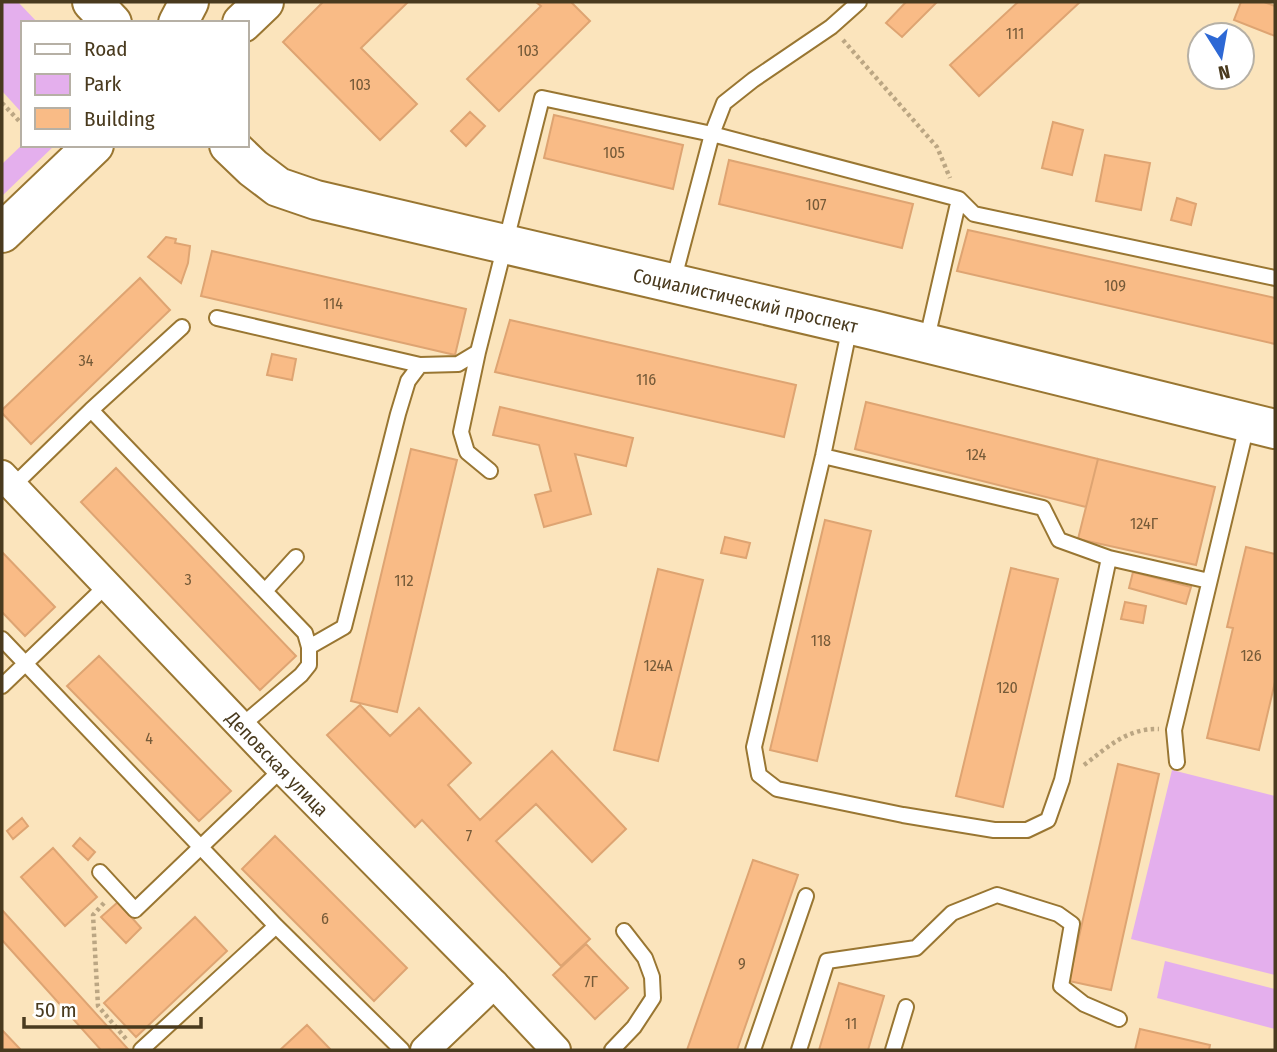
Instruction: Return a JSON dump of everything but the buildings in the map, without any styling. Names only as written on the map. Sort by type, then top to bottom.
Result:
[{"type":"street","points":[[92,2],[110,21]]},
{"type":"street","points":[[179,21],[189,2]]},
{"type":"street","points":[[244,21],[264,2]]},
{"type":"street","points":[[2,233],[92,147]]},
{"type":"street","name":"Социалистический проспект","points":[[231,147],[278,187],[316,200],[850,325],[1261,426]]},
{"type":"street","name":"Деповская улица","points":[[7,481],[556,1050]]},
{"type":"street","points":[[425,1050],[494,984]]},
{"type":"lane","points":[[673,283],[712,134],[724,103],[831,27],[859,2]]},
{"type":"lane","points":[[489,471],[467,453],[461,432],[478,352],[542,98],[712,134],[959,199],[974,214],[1275,278]]},
{"type":"lane","points":[[926,344],[959,199]]},
{"type":"lane","points":[[217,318],[420,365],[458,364],[478,352]]},
{"type":"lane","points":[[850,325],[823,456],[754,747],[759,775],[777,789],[994,831],[1027,830],[1048,820],[1062,780],[1109,558]]},
{"type":"lane","points":[[7,481],[91,410],[182,327]]},
{"type":"lane","points":[[309,647],[344,627],[398,414],[408,381],[420,365]]},
{"type":"lane","points":[[91,410],[305,633],[309,647],[309,665],[241,726]]},
{"type":"lane","points":[[1177,762],[1174,730],[1209,581],[1261,426]]},
{"type":"lane","points":[[823,456],[1043,509],[1059,540],[1109,558],[1209,581]]},
{"type":"lane","points":[[265,591],[296,557]]},
{"type":"lane","points":[[2,686],[106,586]]},
{"type":"lane","points":[[2,639],[276,926],[402,1050]]},
{"type":"lane","points":[[100,872],[135,910],[282,769]]},
{"type":"lane","points":[[799,1050],[827,961],[916,948],[952,914],[996,895],[1058,914],[1072,925],[1060,986],[1084,1004],[1119,1019]]},
{"type":"lane","points":[[753,1050],[806,896]]},
{"type":"lane","points":[[135,1046],[276,926]]},
{"type":"lane","points":[[612,1050],[634,1027],[653,998],[652,977],[645,958],[624,931]]},
{"type":"lane","points":[[893,1050],[906,1007]]},
{"type":"path","points":[[831,27],[937,147],[959,199]]},
{"type":"path","points":[[2,103],[21,123]]},
{"type":"path","points":[[1062,780],[1118,739],[1132,732],[1149,729],[1174,730]]},
{"type":"path","points":[[117,890],[93,915],[98,1006],[135,1046]]},
{"type":"green space","points":[[2,2],[18,2],[36,21],[21,21],[21,112],[2,91]]},
{"type":"green space","points":[[21,146],[53,147],[2,196],[2,164]]},
{"type":"green space","points":[[1172,770],[1275,796],[1275,975],[1131,939]]},
{"type":"green space","points":[[1165,961],[1275,989],[1275,1029],[1157,998]]}]
